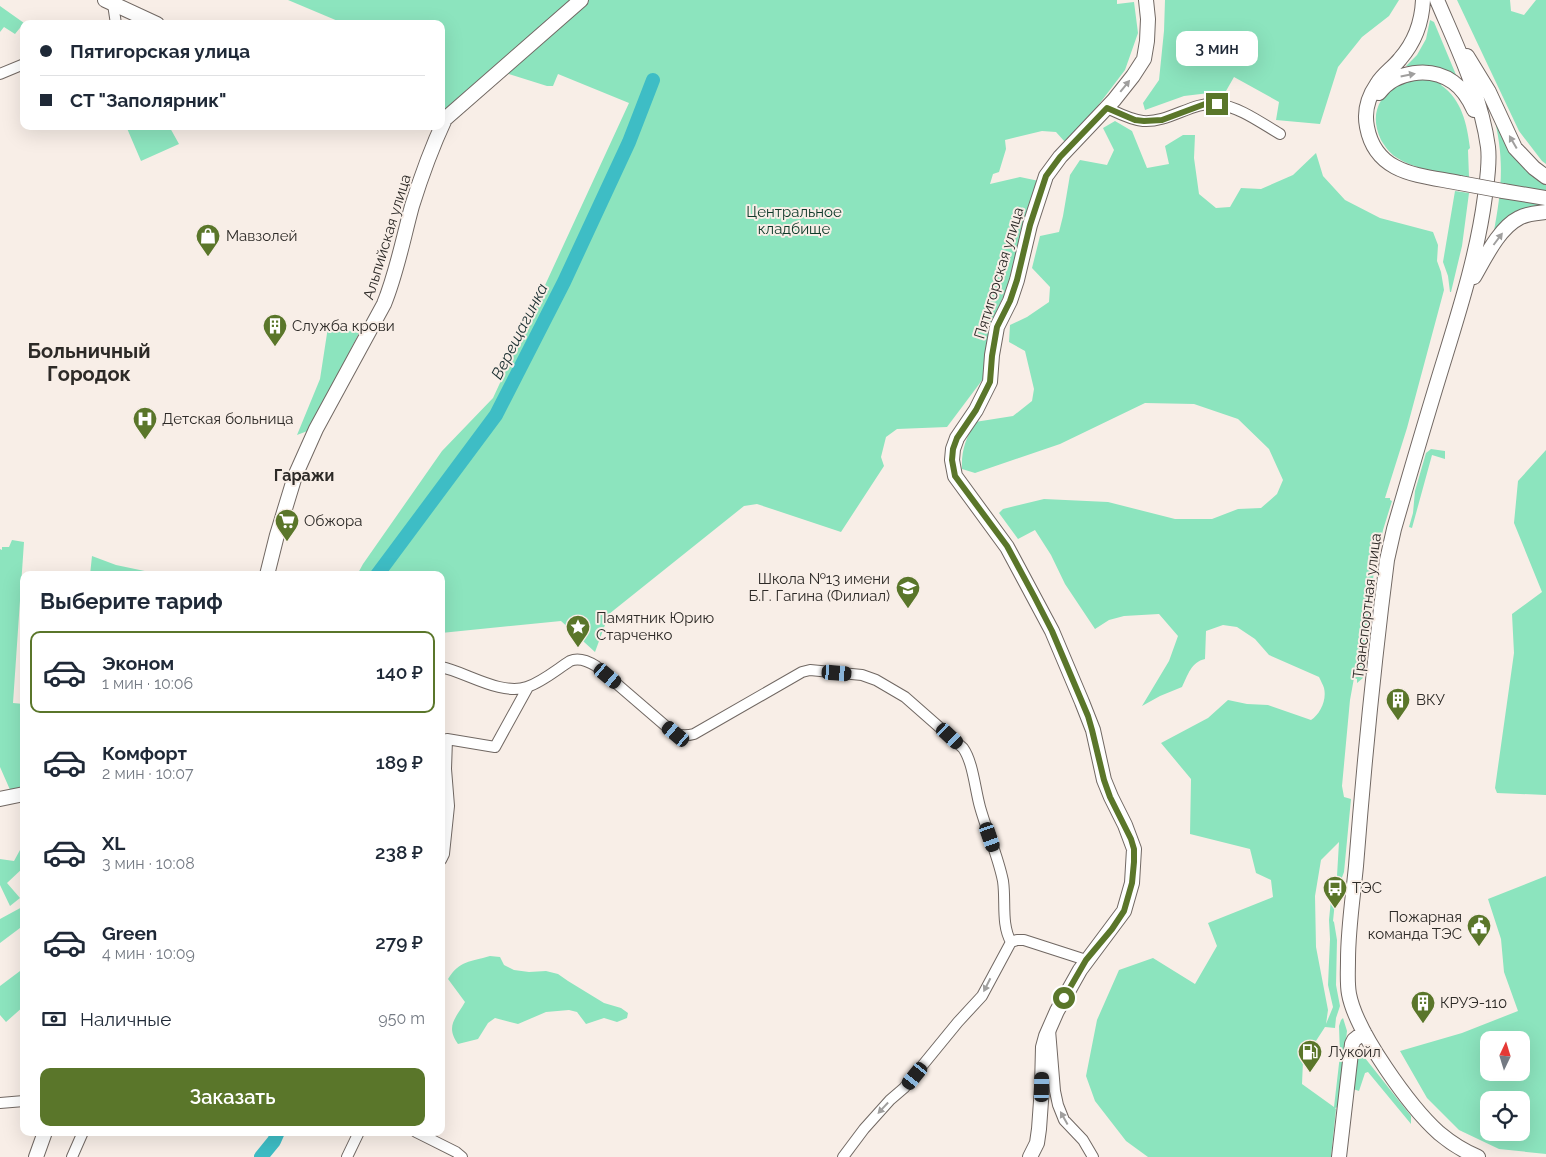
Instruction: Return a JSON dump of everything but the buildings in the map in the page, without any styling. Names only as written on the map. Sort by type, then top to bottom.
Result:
[{"type":"main road","points":[[445,116],[581,0]]},
{"type":"main road","name":"Пятигорская улица","points":[[1030,1157],[1037,1143],[1044,1042],[1050,1024],[1086,960],[1112,929],[1124,911],[1132,883],[1134,849],[1110,797],[1092,730],[1052,631],[1007,546],[955,476],[952,460],[953,449],[957,438],[976,410],[990,382],[997,327],[1010,301],[1017,280],[1030,225],[1046,176],[1060,157],[1107,108],[1144,59],[1148,19],[1146,0]]},
{"type":"main road","points":[[1423,0],[1419,25],[1412,43],[1400,60],[1386,73],[1371,94],[1367,104],[1366,114],[1369,138],[1379,156],[1398,168],[1460,183],[1546,198]]},
{"type":"main road","name":"Транспортная улица","points":[[1437,0],[1477,98],[1483,118],[1488,148],[1488,172],[1475,254],[1399,510],[1387,560],[1362,793],[1348,944],[1347,980],[1349,995],[1364,1032],[1392,1076],[1438,1132],[1456,1146],[1478,1157]]},
{"type":"main road","points":[[109,2],[147,20]]},
{"type":"main road","points":[[1446,22],[1489,92],[1515,148],[1534,168],[1546,177]]},
{"type":"main road","points":[[1369,138],[1370,113],[1379,92],[1385,85],[1400,76],[1411,73],[1424,73],[1446,78],[1468,97],[1488,148]]},
{"type":"main road","name":"Альпийская улица","points":[[268,571],[295,476],[316,429],[384,304],[393,282],[413,204],[439,130]]},
{"type":"main road","points":[[1464,295],[1485,257],[1509,225],[1533,213],[1546,212]]},
{"type":"main road","points":[[0,799],[20,795]]},
{"type":"main road","points":[[1339,1157],[1352,1044],[1364,1032]]},
{"type":"main road","points":[[36,1157],[44,1136]]},
{"type":"street","points":[[109,2],[115,20]]},
{"type":"street","points":[[0,74],[20,66]]},
{"type":"street","points":[[1107,108],[1135,120],[1144,121],[1162,120],[1205,104],[1217,104],[1251,117],[1280,134]]},
{"type":"street","points":[[445,668],[506,688],[520,689],[528,687],[575,659],[589,662],[676,734],[682,736],[694,734],[806,671],[862,675],[876,680],[890,687],[924,712],[967,755],[978,801],[1000,869],[1003,882],[1006,931],[1011,942]]},
{"type":"street","points":[[445,850],[449,806],[446,769],[447,739],[495,747],[528,687]]},
{"type":"street","points":[[843,1157],[864,1129],[890,1100],[904,1088],[982,996],[1007,946],[1011,942],[1024,940],[1086,960]]},
{"type":"street","points":[[1050,1024],[1058,1105],[1064,1120],[1083,1140],[1093,1157]]},
{"type":"street","points":[[0,1102],[20,1101]]},
{"type":"street","points":[[72,1157],[80,1136]]},
{"type":"street","points":[[347,1157],[357,1136]]},
{"type":"street","points":[[424,1136],[462,1157]]},
{"type":"green space","name":"Центральное кладбище","points":[[288,0],[1117,0],[1117,4],[1134,2],[1138,33],[1125,70],[1081,128],[1065,142],[1056,132],[1042,131],[1005,140],[1006,149],[999,172],[993,174],[990,184],[1020,177],[1039,181],[1007,289],[994,317],[983,379],[947,427],[897,429],[886,437],[881,457],[884,466],[841,532],[757,504],[744,506],[609,614],[595,652],[561,621],[445,633],[445,571],[359,571],[442,451],[493,398],[629,103],[558,74],[553,86],[547,86],[502,72],[445,113],[445,20],[336,20]]},
{"type":"green space","points":[[1165,0],[1399,0],[1389,16],[1362,37],[1338,67],[1320,124],[1276,120],[1279,102],[1234,77],[1226,91],[1184,96],[1145,110],[1143,103],[1159,80]]},
{"type":"green space","points":[[1457,0],[1510,0],[1511,11],[1524,15],[1536,0],[1546,0],[1546,164],[1519,131]]},
{"type":"green space","points":[[0,6],[20,20],[20,28],[15,34],[4,27],[0,32]]},
{"type":"green space","points":[[1430,20],[1434,22],[1459,82],[1418,66],[1406,66],[1417,55],[1426,39]]},
{"type":"green space","points":[[1423,76],[1442,83],[1441,85],[1459,105],[1467,130],[1470,148],[1468,150],[1469,177],[1433,171],[1407,163],[1391,153],[1381,140],[1376,123],[1377,109],[1380,102],[1400,82]]},
{"type":"green space","points":[[1493,113],[1533,175],[1546,185],[1546,211],[1493,236],[1500,189],[1501,160]]},
{"type":"green space","points":[[1115,121],[1132,131],[1147,168],[1169,164],[1165,146],[1183,135],[1195,135],[1194,158],[1199,194],[1216,208],[1230,207],[1241,188],[1261,189],[1293,175],[1316,153],[1323,176],[1345,200],[1380,218],[1433,232],[1438,245],[1437,261],[1444,290],[1407,428],[1385,498],[1390,498],[1392,501],[1374,570],[1363,678],[1357,683],[1357,679],[1354,678],[1350,700],[1342,786],[1344,797],[1351,799],[1344,872],[1336,892],[1333,921],[1337,940],[1336,985],[1340,1006],[1335,1028],[1325,1027],[1303,1061],[1302,1084],[1334,1107],[1340,1055],[1339,1026],[1343,1018],[1347,1031],[1338,1107],[1335,1108],[1331,1157],[1148,1157],[1126,1141],[1095,1101],[1086,1076],[1097,1020],[1119,970],[1153,958],[1195,984],[1217,946],[1208,923],[1273,897],[1271,880],[1256,873],[1250,849],[1190,834],[1191,779],[1161,743],[1208,718],[1228,700],[1247,704],[1268,705],[1311,720],[1322,706],[1325,693],[1319,677],[1269,655],[1255,639],[1237,627],[1223,625],[1206,631],[1205,659],[1193,666],[1182,687],[1142,706],[1169,661],[1178,636],[1159,614],[1124,616],[1109,620],[1095,629],[1065,584],[1051,555],[1035,530],[1018,539],[999,513],[1003,509],[1044,499],[1108,502],[1175,519],[1212,519],[1238,509],[1261,508],[1277,494],[1283,480],[1269,449],[1238,419],[1194,404],[1145,403],[1060,444],[975,473],[962,469],[962,456],[965,445],[975,422],[1013,416],[1032,401],[1034,389],[1025,351],[1009,342],[1010,325],[1027,317],[1049,302],[1050,287],[1032,268],[1040,236],[1059,232],[1070,175],[1080,160],[1107,165],[1114,150],[1103,128]],"holes":[[[1339,842],[1337,876],[1332,889],[1329,920],[1328,985],[1333,1007],[1326,1024],[1328,1010],[1316,947],[1315,896],[1321,860]]]},
{"type":"green space","points":[[128,130],[171,130],[179,144],[141,161]]},
{"type":"green space","points":[[1455,191],[1469,193],[1462,246],[1450,292],[1448,276],[1443,262]]},
{"type":"green space","points":[[328,327],[359,333],[310,430],[297,435],[320,379]]},
{"type":"green space","points":[[1431,449],[1445,451],[1445,459],[1432,455],[1412,528],[1409,527],[1413,513],[1415,491],[1426,453]]},
{"type":"green space","points":[[1546,450],[1546,795],[1497,793],[1495,788],[1514,653],[1512,614],[1542,592],[1514,523],[1518,481]]},
{"type":"green space","points":[[12,540],[24,542],[22,571],[20,571],[20,601],[13,703],[20,704],[20,791],[11,792],[0,767],[0,549],[2,550],[2,547],[9,547]]},
{"type":"green space","points":[[92,556],[116,565],[145,571],[90,571]]},
{"type":"green space","points":[[20,850],[20,871],[7,883],[20,898],[10,906],[0,885],[0,859],[14,861]]},
{"type":"green space","points":[[1546,876],[1546,1154],[1499,1149],[1482,1141],[1530,1141],[1530,1091],[1480,1091],[1480,1140],[1459,1130],[1427,1098],[1400,1051],[1462,1033],[1518,1011],[1504,972],[1501,939],[1488,899]]},
{"type":"green space","points":[[20,908],[20,928],[0,943],[0,919]]},
{"type":"green space","points":[[490,956],[500,957],[504,965],[514,970],[529,972],[546,971],[558,974],[604,1003],[621,1008],[628,1013],[627,1018],[617,1022],[604,1018],[586,1024],[577,1012],[569,1010],[546,1012],[518,1024],[495,1018],[488,1023],[478,1039],[458,1044],[454,1038],[452,1027],[465,1002],[448,979],[461,965]]},
{"type":"green space","points":[[20,971],[20,1010],[6,1022],[0,1015],[0,986]]},
{"type":"green space","points":[[1363,1057],[1411,1116],[1411,1124],[1368,1072],[1365,1073],[1359,1091],[1353,1089],[1357,1061]]},
{"type":"waterway","name":"Верещагинка","points":[[380,571],[496,415],[564,282],[629,142],[653,80]]},
{"type":"waterway","name":"Верещагинка","points":[[261,1157],[276,1136]]},
{"type":"place","name":"Мавзолей","points":[[208,257]]},
{"type":"place","name":"Служба крови","points":[[275,347]]},
{"type":"place","name":"Детская больница","points":[[145,440]]},
{"type":"place","name":"Обжора","points":[[287,542]]},
{"type":"place","name":"Школа №13 имени Б.Г. Гагина (Филиал)","points":[[908,609]]},
{"type":"place","name":"Памятник Юрию Старченко","points":[[578,648]]},
{"type":"place","name":"ВКУ","points":[[1398,721]]},
{"type":"place","name":"ТЭС","points":[[1335,909]]},
{"type":"place","name":"Пожарная команда ТЭС","points":[[1479,947]]},
{"type":"place","name":"КРУЭ-110","points":[[1423,1024]]},
{"type":"place","name":"Лукойл","points":[[1310,1073]]},
{"type":"district","name":"Больничный Городок","points":[[89,362]]},
{"type":"district","name":"Гаражи","points":[[304,475]]},
{"type":"route","points":[[1064,998],[1086,960],[1112,929],[1124,911],[1132,883],[1134,849],[1110,797],[1088,716],[1052,631],[1007,546],[955,476],[952,460],[953,449],[957,438],[976,410],[990,382],[997,327],[1010,301],[1017,280],[1030,225],[1046,176],[1060,157],[1107,108],[1135,120],[1144,121],[1162,120],[1205,104],[1217,104]]}]
